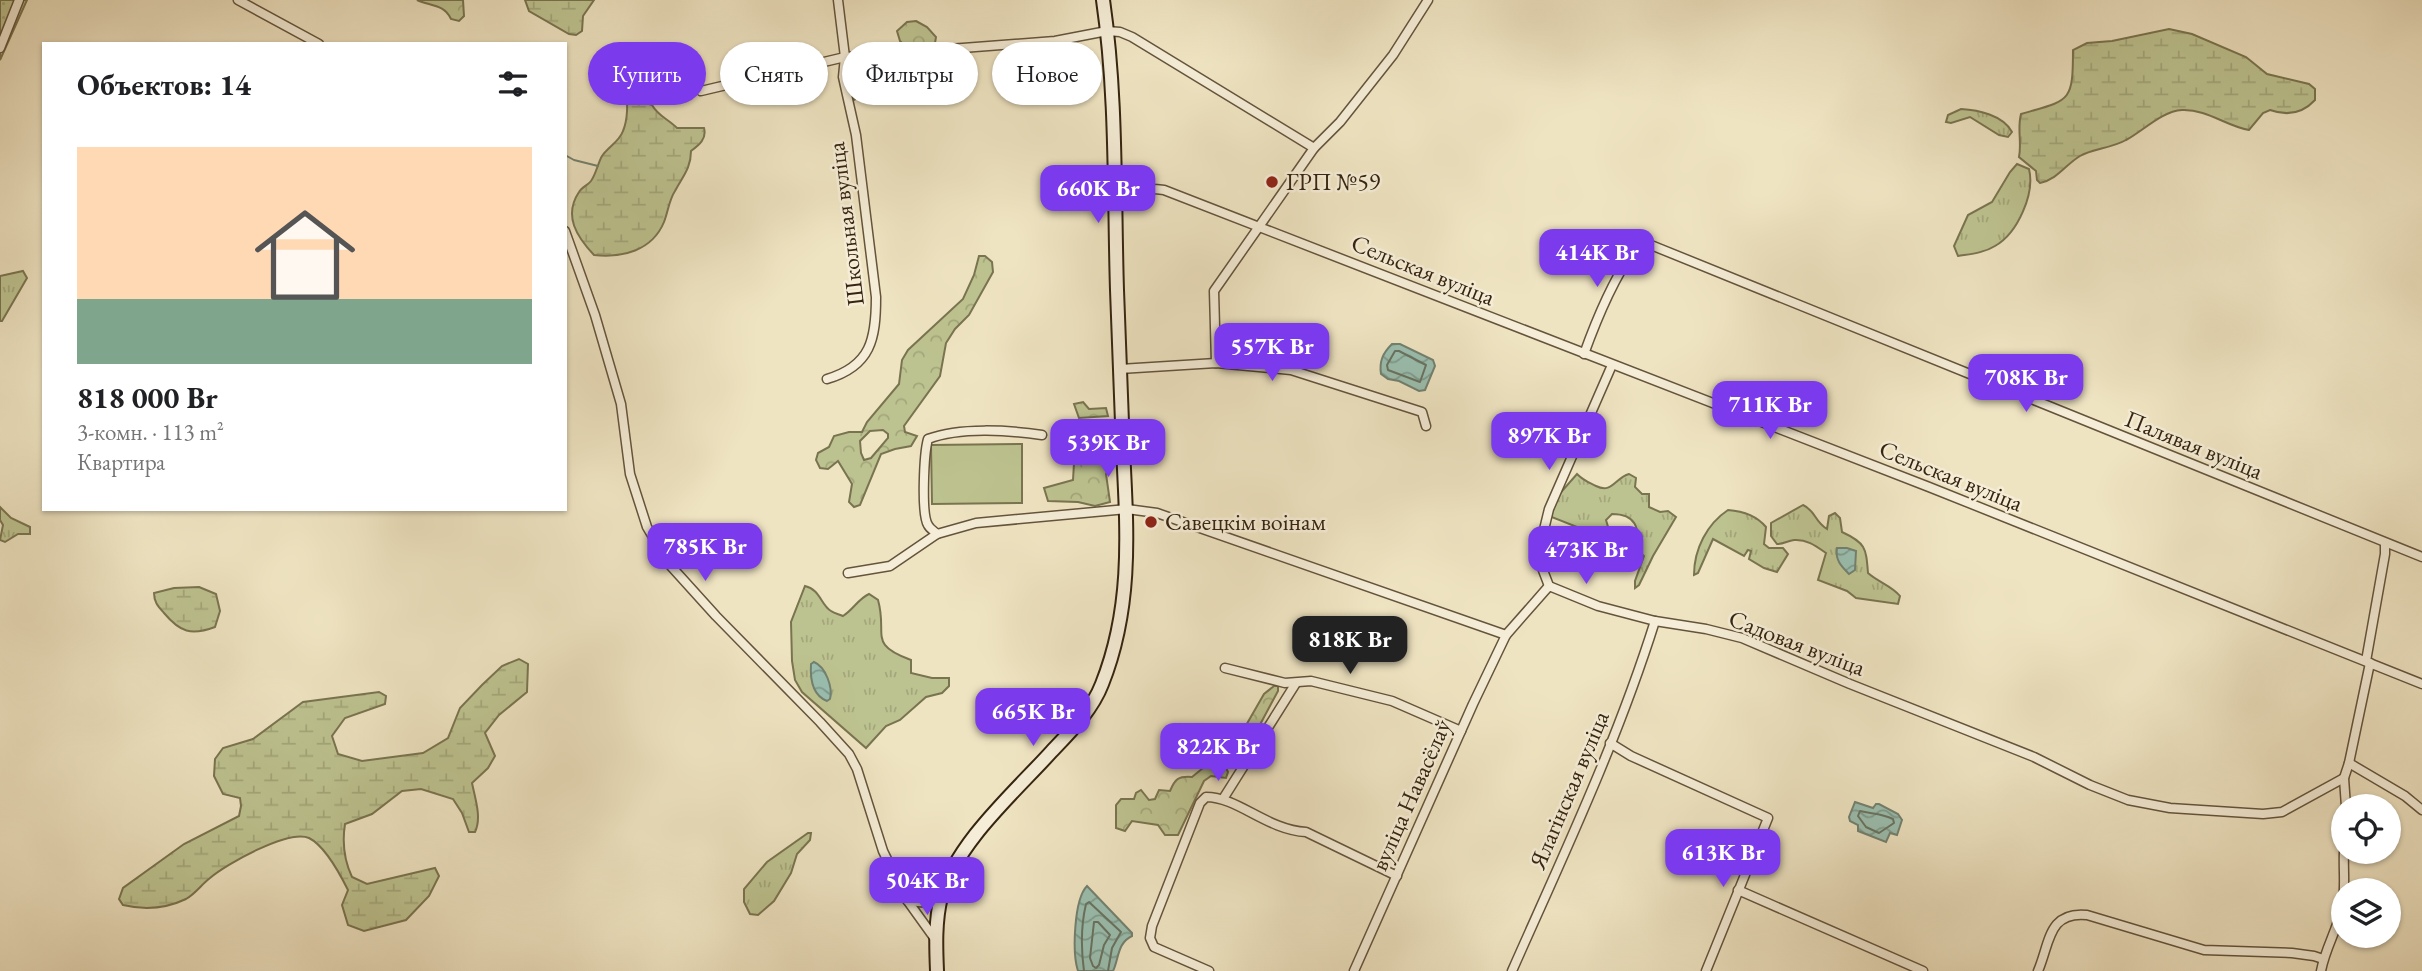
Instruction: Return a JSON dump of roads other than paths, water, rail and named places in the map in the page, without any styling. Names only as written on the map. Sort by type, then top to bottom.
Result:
[{"type":"street","points":[[0,48],[19,0]]},
{"type":"street","points":[[238,0],[315,42]]},
{"type":"street","name":"Школьная вуліца","points":[[838,0],[843,42]]},
{"type":"street","points":[[937,971],[936,941],[942,896],[959,859],[978,832],[1085,714],[1101,686],[1116,639],[1125,592],[1128,560],[1127,509],[1114,205],[1113,105],[1103,0]]},
{"type":"street","points":[[1216,363],[1214,291],[1314,148],[1340,122],[1393,55],[1428,0]]},
{"type":"street","points":[[978,47],[1055,41],[1107,31],[1120,32],[1314,148]]},
{"type":"street","points":[[706,90],[842,58]]},
{"type":"street","name":"Школьная вуліца","points":[[827,379],[843,374],[859,364],[870,348],[876,317],[876,296],[856,135],[849,105]]},
{"type":"street","name":"Сельская вуліца","points":[[1114,205],[1136,189],[1164,190],[2422,684]]},
{"type":"street","points":[[567,236],[595,315],[621,404],[630,474],[647,527],[669,564],[849,754],[857,769],[883,851],[907,900],[936,941]]},
{"type":"street","name":"Палявая вуліца","points":[[1584,354],[1632,252],[1641,241],[2422,557]]},
{"type":"street","points":[[1120,369],[1216,363],[1291,370],[1422,412],[1426,426]]},
{"type":"street","points":[[848,573],[890,566],[937,534],[976,523],[1127,509],[1157,513],[1506,635],[1549,586],[1541,565],[1541,542],[1549,509],[1612,365]]},
{"type":"street","points":[[937,534],[928,525],[926,515],[925,452],[928,439],[942,434],[973,432],[1042,435]]},
{"type":"street","points":[[2345,794],[2344,778],[2368,662],[2385,543]]},
{"type":"street","name":"Садовая вуліца","points":[[1549,586],[1598,606],[1655,621],[1742,638],[2034,757],[2090,785],[2128,800],[2170,808],[2282,812],[2344,778]]},
{"type":"street","name":"Ялагінская вуліца","points":[[1511,971],[1594,788],[1642,663],[1655,621]]},
{"type":"street","name":"вуліца Навасёлаў","points":[[1354,971],[1506,635]]},
{"type":"street","points":[[1225,668],[1285,683],[1311,681],[1392,701],[1461,730]]},
{"type":"street","points":[[1223,799],[1296,683]]},
{"type":"street","points":[[1610,743],[1631,756],[1768,818],[1706,971]]},
{"type":"street","points":[[2349,763],[2405,796],[2422,810]]},
{"type":"street","points":[[1209,971],[1154,947],[1150,938],[1152,926],[1200,803],[1206,797],[1223,799],[1270,824],[1295,832],[1306,832],[1397,876]]},
{"type":"street","points":[[2321,971],[2343,905],[2344,864]]},
{"type":"street","points":[[1738,890],[1923,971]]},
{"type":"street","points":[[907,900],[931,902],[942,896]]},
{"type":"street","points":[[2038,971],[2055,924],[2068,915],[2087,915],[2204,950],[2292,953],[2323,959]]},
{"type":"water","points":[[1392,344],[1400,344],[1433,360],[1435,366],[1425,390],[1419,391],[1381,374],[1382,358]]},
{"type":"water","points":[[1837,548],[1856,551],[1855,570],[1849,574],[1838,559]]},
{"type":"water","points":[[814,662],[828,678],[831,694],[827,701],[818,695],[813,686],[811,664]]},
{"type":"water","points":[[1855,802],[1873,808],[1879,804],[1898,814],[1902,820],[1897,835],[1890,833],[1886,842],[1858,831],[1858,825],[1850,821],[1849,817]]},
{"type":"water","points":[[1087,886],[1132,933],[1121,947],[1113,971],[1078,971],[1075,927],[1079,902]]},
{"type":"waterway","points":[[567,156],[598,166]]},
{"type":"place","name":"ГРП №59","points":[[1272,182]]},
{"type":"place","name":"Савецкім воінам","points":[[1151,522]]}]
